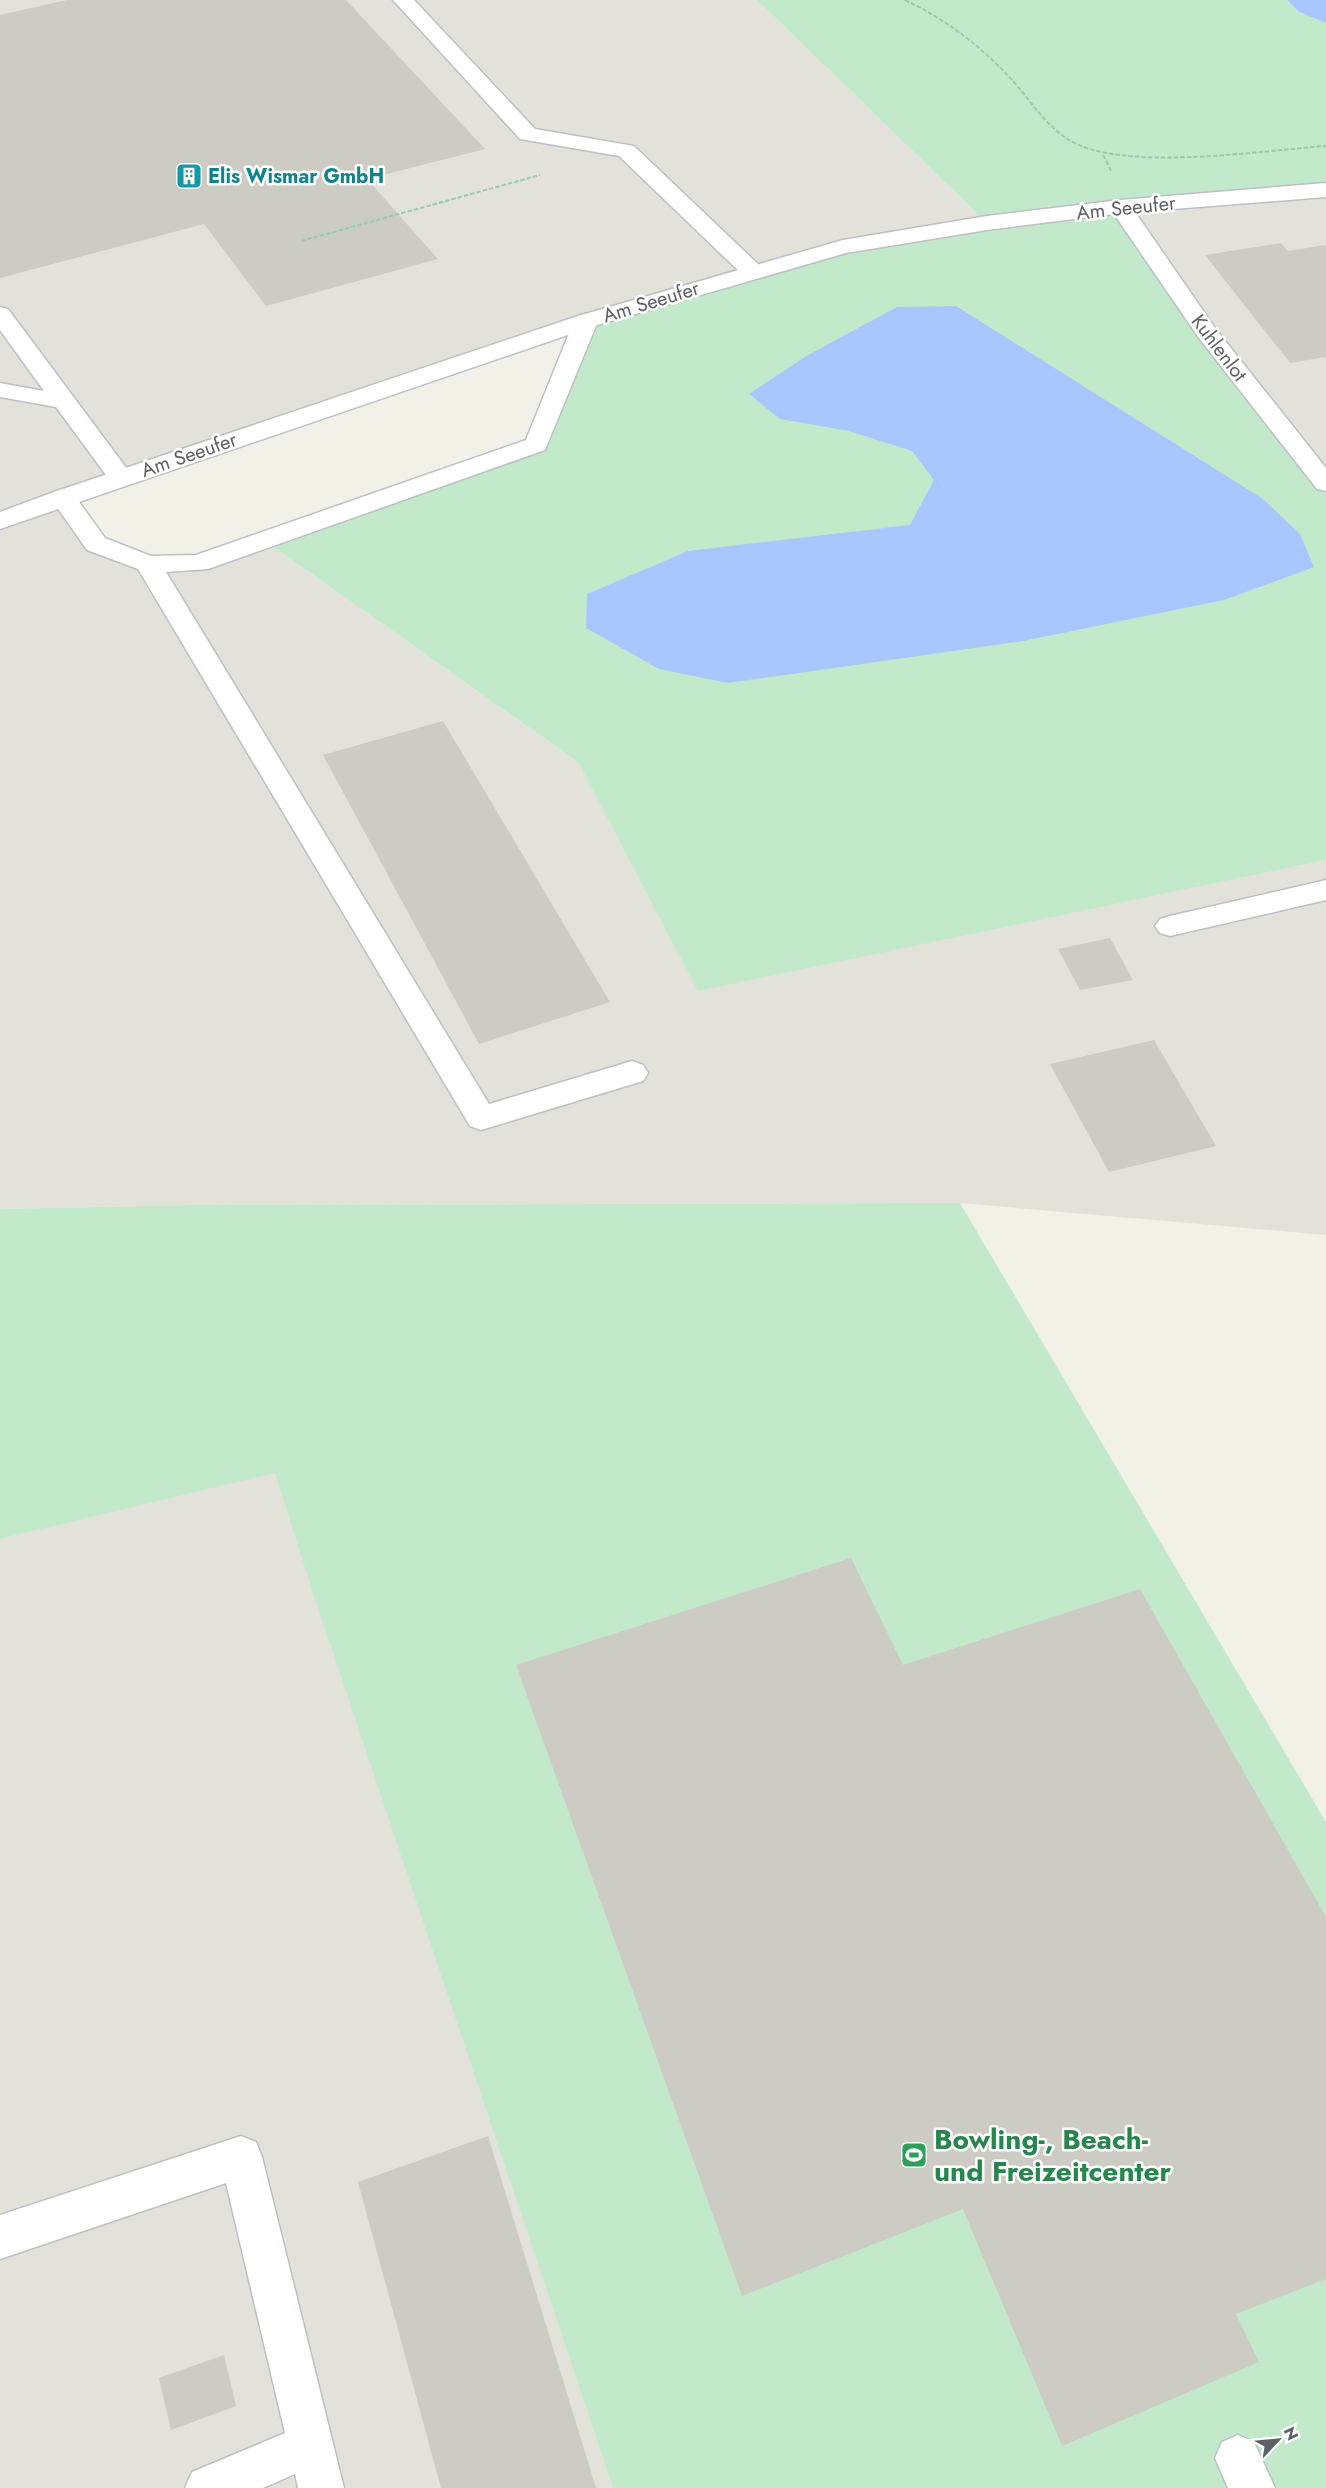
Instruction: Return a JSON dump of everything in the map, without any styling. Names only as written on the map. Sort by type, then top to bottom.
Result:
[{"type":"street","points":[[403,0],[528,134],[626,151],[753,272]]},
{"type":"street","name":"Am Seeufer","points":[[0,521],[63,497],[586,321],[843,247],[987,223],[1120,207],[1326,190]]},
{"type":"street","name":"Kuhlenlot","points":[[1120,207],[1207,333],[1326,483]]},
{"type":"street","points":[[0,314],[121,478]]},
{"type":"street","points":[[63,497],[96,544],[148,564],[199,563],[536,445],[586,321]]},
{"type":"street","points":[[0,390],[62,401]]},
{"type":"street","points":[[148,564],[481,1118],[632,1073]]},
{"type":"street","points":[[1170,926],[1326,890]]},
{"type":"street","points":[[0,2237],[241,2157],[321,2488]]},
{"type":"street","points":[[208,2488],[310,2445]]},
{"type":"path","points":[[905,0],[935,14],[968,36],[1013,81],[1044,119],[1073,143],[1102,154],[1172,156],[1326,146]]},
{"type":"path","points":[[301,241],[548,172]]},
{"type":"shaded area","points":[[0,0],[757,0],[987,223],[753,272],[64,497],[96,544],[148,564],[199,563],[264,540],[578,762],[699,990],[1326,860],[1326,1235],[960,1203],[193,1205],[0,1209]]},
{"type":"shaded area","points":[[1326,190],[1326,484],[1120,208]]},
{"type":"shaded area","points":[[275,1472],[613,2488],[0,2488],[0,1539]]},
{"type":"green space","points":[[757,0],[1287,0],[1299,12],[1326,23],[1326,190],[1120,207],[1326,484],[1326,860],[698,991],[578,762],[264,540],[535,445],[586,321],[753,272],[987,223]]},
{"type":"green space","name":"Bowling-, Beach- und Freizeitcenter","points":[[960,1203],[1326,1822],[1326,2488],[613,2488],[313,1593],[275,1473],[0,1539],[0,1209],[193,1205]]},
{"type":"water","points":[[1287,0],[1326,0],[1326,23],[1299,12]]},
{"type":"water","points":[[956,306],[1263,499],[1300,534],[1314,567],[1224,600],[1023,641],[728,683],[659,669],[586,628],[587,594],[688,551],[910,525],[934,480],[912,451],[849,431],[780,419],[749,394],[808,355],[897,307]]},
{"type":"building","name":"Elis Wismar GmbH","points":[[67,0],[346,0],[485,149],[367,179],[438,259],[266,306],[204,224],[0,278],[0,15]]},
{"type":"building","points":[[1281,243],[1288,251],[1326,245],[1326,357],[1290,363],[1205,255]]},
{"type":"building","points":[[443,721],[610,1002],[479,1044],[323,755]]},
{"type":"building","points":[[1110,938],[1133,980],[1080,990],[1058,949]]},
{"type":"building","points":[[1154,1040],[1216,1146],[1109,1172],[1050,1064]]},
{"type":"building","points":[[851,1558],[903,1665],[1140,1589],[1326,1917],[1326,2279],[1236,2314],[1259,2362],[1062,2446],[963,2209],[742,2296],[516,1665]]},
{"type":"building","points":[[488,2136],[596,2488],[441,2488],[358,2182]]},
{"type":"building","points":[[224,2355],[236,2406],[171,2430],[159,2378]]},
{"type":"place","name":"Elis Wismar GmbH","points":[[189,176]]},
{"type":"place","name":"Bowling-, Beach- und Freizeitcenter","points":[[914,2155]]}]
